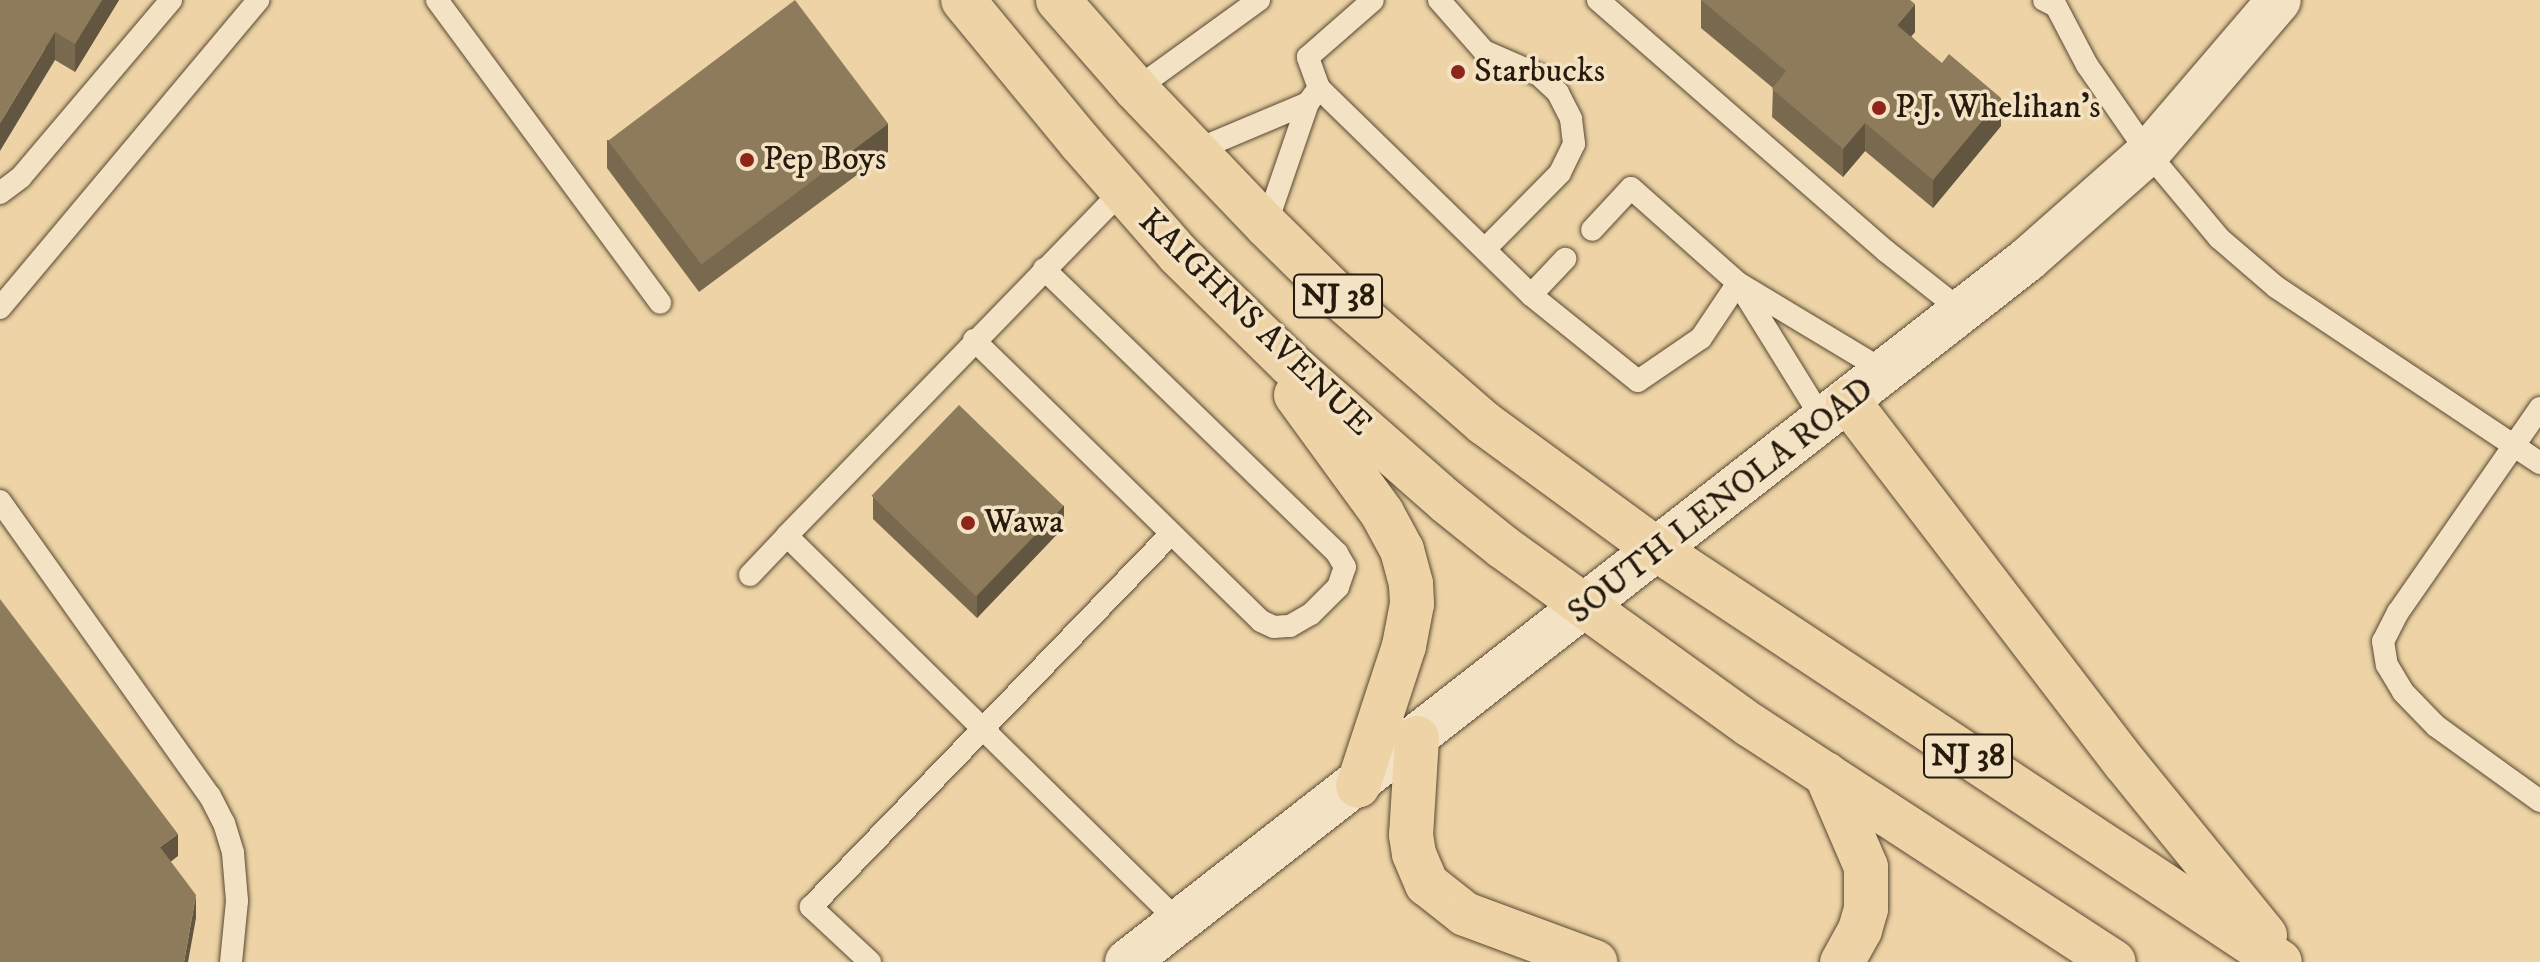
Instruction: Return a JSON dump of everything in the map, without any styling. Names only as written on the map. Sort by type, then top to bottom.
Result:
[{"type":"highway","name":"KAIGHNS AVENUE","points":[[963,0],[1122,191],[1236,313],[1447,502],[1585,607]]},
{"type":"highway","name":"NJ 38","points":[[1058,0],[1136,89],[1266,225],[1338,296],[1484,423],[1656,549],[2280,962]]},
{"type":"highway","points":[[1236,313],[1382,513],[1408,568],[1412,604],[1408,628],[1358,786]]},
{"type":"highway","points":[[1835,410],[2287,962]]},
{"type":"highway","name":"NJ 38","points":[[1585,607],[1750,725],[1825,772],[1964,868],[2114,962]]},
{"type":"highway","points":[[1417,738],[1411,835],[1414,854],[1427,884],[1465,914],[1595,962]]},
{"type":"highway","points":[[1825,772],[1866,867],[1866,909],[1860,930],[1842,962]]},
{"type":"street","name":"SOUTH LENOLA ROAD","points":[[1127,962],[1358,786],[1656,549],[1963,312],[2088,209],[2148,153],[2279,0]]},
{"type":"lane","points":[[0,193],[21,177],[171,0]]},
{"type":"lane","points":[[0,308],[258,0]]},
{"type":"lane","points":[[437,0],[660,303]]},
{"type":"lane","points":[[1136,89],[1259,0]]},
{"type":"lane","points":[[1266,225],[1314,95],[1308,57],[1373,0]]},
{"type":"lane","points":[[1439,0],[1484,51],[1539,75],[1558,93],[1571,119],[1574,144],[1560,173],[1485,249]]},
{"type":"lane","points":[[1598,0],[1887,252],[1963,312]]},
{"type":"lane","points":[[2044,0],[2056,6],[2087,65],[2148,153],[2219,238],[2276,287],[2540,463]]},
{"type":"lane","points":[[1194,151],[1314,95]]},
{"type":"lane","points":[[1314,95],[1485,249],[1531,295],[1638,381],[1701,338],[1738,283]]},
{"type":"lane","points":[[1592,230],[1631,188],[1738,283],[1886,372]]},
{"type":"lane","points":[[750,575],[974,340],[1122,191]]},
{"type":"lane","points":[[1531,295],[1565,259]]},
{"type":"lane","points":[[974,340],[1261,621],[1274,627],[1301,623],[1338,587],[1345,567],[1337,553],[1044,269]]},
{"type":"lane","points":[[1738,283],[1835,410]]},
{"type":"lane","points":[[2540,408],[2398,612],[2383,641],[2387,665],[2403,692],[2436,726],[2540,801]]},
{"type":"lane","points":[[0,501],[210,796],[224,823],[233,853],[237,901],[231,962]]},
{"type":"lane","points":[[870,962],[811,907],[1171,534]]},
{"type":"lane","points":[[787,536],[1179,922]]},
{"type":"building","points":[[0,0],[102,0],[75,44],[55,32],[0,123]]},
{"type":"building","name":"Pep Boys","points":[[795,0],[888,124],[701,265],[608,141]]},
{"type":"building","name":"P.J. Whelihan's","points":[[1701,0],[1910,0],[1915,4],[1897,25],[1942,63],[1949,54],[2001,98],[1933,180],[1865,123],[1843,149],[1772,89],[1786,71]]},
{"type":"building","name":"Wawa","points":[[959,405],[1063,506],[976,596],[871,496]]},
{"type":"building","points":[[0,599],[178,834],[160,847],[196,895],[184,962],[0,962]]},
{"type":"place","name":"Starbucks","points":[[1458,72]]},
{"type":"place","name":"P.J. Whelihan's","points":[[1879,108]]},
{"type":"place","name":"Pep Boys","points":[[747,160]]},
{"type":"place","name":"Wawa","points":[[968,523]]}]
